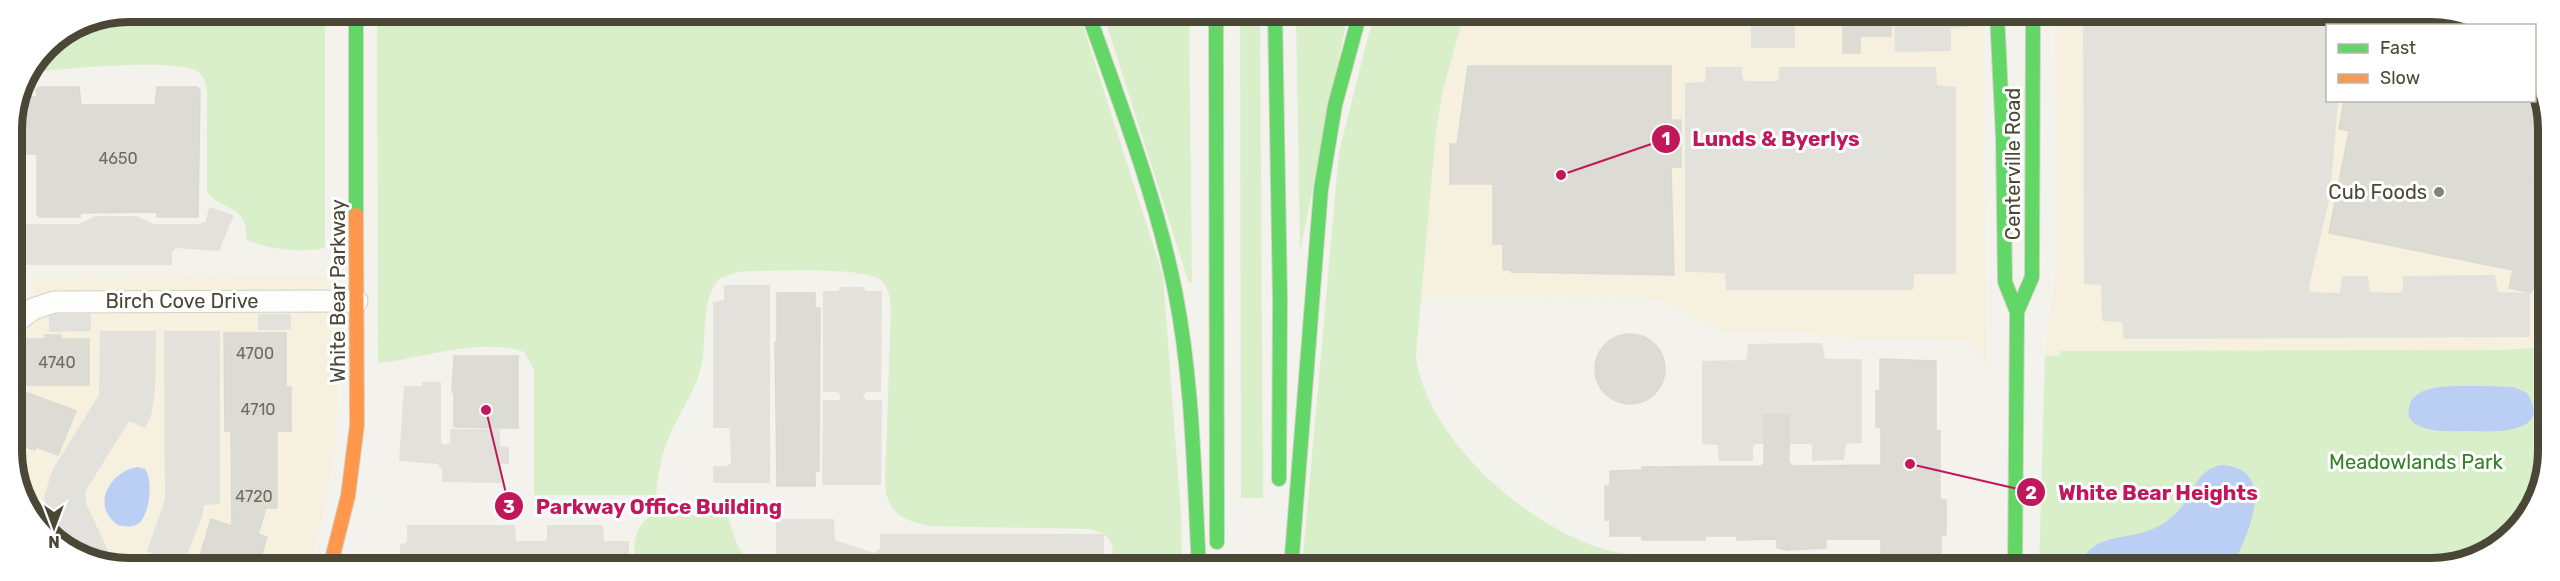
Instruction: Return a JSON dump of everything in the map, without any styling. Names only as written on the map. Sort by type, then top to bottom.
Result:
[{"type":"main road","points":[[1292,558],[1321,189],[1335,105],[1357,22]]},
{"type":"main road","name":"Centerville Road","points":[[1997,22],[2003,136],[2005,282],[2017,312],[2015,558]]},
{"type":"main road","name":"Centerville Road","points":[[2017,312],[2032,277],[2033,22]]},
{"type":"main road","name":"White Bear Parkway","points":[[333,558],[344,517],[354,454],[358,387],[356,23]]},
{"type":"main road","points":[[1091,23],[1150,189],[1175,292],[1186,369],[1198,558]]},
{"type":"main road","points":[[1216,23],[1218,301],[1216,556]]},
{"type":"main road","points":[[1275,23],[1280,299],[1278,496]]},
{"type":"street","name":"Birch Cove Drive","points":[[22,317],[33,309],[54,302],[357,302]]},
{"type":"shaded area","points":[[1390,22],[1982,22],[1987,370],[1980,352],[1963,340],[1860,339],[1801,332],[1726,332],[1673,305],[1649,298],[1334,297]]},
{"type":"shaded area","points":[[1751,22],[1795,22],[1795,48],[1751,48]]},
{"type":"shaded area","points":[[1894,22],[1967,22],[1967,27],[1951,28],[1951,51],[1895,52]]},
{"type":"shaded area","points":[[2055,22],[2430,22],[2444,24],[2326,24],[2326,102],[2534,102],[2538,130],[2538,353],[2045,356],[2057,258]]},
{"type":"shaded area","points":[[2083,22],[2353,22],[2352,24],[2326,24],[2326,102],[2338,102],[2330,196],[2309,286],[2310,292],[2340,293],[2342,276],[2368,276],[2370,292],[2398,293],[2403,290],[2403,276],[2495,275],[2498,292],[2530,293],[2530,337],[2124,339],[2122,322],[2102,321],[2101,285],[2084,284]]},
{"type":"shaded area","points":[[1706,67],[1742,67],[1742,77],[1745,81],[1776,81],[1779,78],[1779,67],[1936,67],[1937,85],[1956,87],[1956,274],[1914,274],[1913,290],[1726,290],[1725,273],[1685,272],[1685,83],[1705,82]]},
{"type":"shaded area","points":[[209,207],[234,215],[219,251],[176,248],[172,252],[172,265],[23,265],[23,224],[79,224],[95,216],[137,216],[153,224],[199,224],[206,221]]},
{"type":"shaded area","points":[[337,277],[337,401],[334,452],[323,514],[311,558],[116,558],[82,547],[54,527],[37,505],[28,486],[22,451],[22,301],[33,295],[32,278]]},
{"type":"shaded area","points":[[724,285],[770,285],[770,483],[713,483],[713,466],[727,466],[731,463],[730,430],[713,428],[713,302],[724,300]]},
{"type":"shaded area","points":[[841,287],[863,287],[866,291],[882,291],[881,392],[866,392],[863,395],[866,400],[882,400],[881,485],[822,485],[823,400],[839,400],[841,397],[838,392],[823,392],[823,291],[838,291]]},
{"type":"shaded area","points":[[49,314],[91,314],[91,331],[49,332]]},
{"type":"shaded area","points":[[258,314],[291,314],[291,330],[258,330]]},
{"type":"shaded area","points":[[100,331],[156,331],[155,392],[151,416],[145,428],[129,421],[85,492],[87,506],[111,557],[82,547],[59,532],[52,525],[46,511],[44,496],[53,469],[99,395]]},
{"type":"shaded area","points":[[164,331],[220,331],[220,504],[204,505],[202,517],[186,558],[160,558],[147,551],[165,500]]},
{"type":"shaded area","points":[[1822,343],[1825,359],[1862,359],[1862,443],[1846,444],[1844,460],[1812,461],[1812,446],[1809,444],[1755,444],[1753,461],[1719,461],[1718,445],[1702,444],[1702,361],[1745,360],[1748,344]]},
{"type":"shaded area","points":[[422,382],[441,382],[441,441],[443,445],[450,443],[450,429],[500,429],[500,446],[509,447],[509,464],[501,464],[501,483],[442,482],[442,470],[438,464],[399,461],[404,386],[422,386]]},
{"type":"shaded area","points":[[776,519],[834,519],[835,540],[874,553],[880,549],[880,534],[1104,534],[1104,558],[776,558]]},
{"type":"shaded area","points":[[407,525],[515,525],[516,541],[545,541],[547,525],[603,525],[604,541],[629,541],[629,558],[400,558],[400,545],[407,542]]},
{"type":"green space","points":[[1296,22],[1346,22],[1300,252]]},
{"type":"green space","points":[[1372,22],[1461,22],[1442,94],[1436,130],[1416,355],[1423,386],[1438,417],[1460,447],[1486,476],[1546,523],[1577,539],[1607,550],[1690,558],[1303,558],[1339,152]]},
{"type":"green space","points":[[123,23],[325,23],[325,248],[285,250],[254,243],[246,239],[246,228],[239,215],[207,192],[207,91],[204,80],[197,71],[165,65],[89,67],[40,72],[54,54],[70,41],[95,28],[109,25]]},
{"type":"green space","points":[[377,23],[1082,23],[1163,276],[1181,514],[1182,558],[1113,558],[1111,542],[1108,538],[1104,534],[1089,529],[931,526],[913,522],[893,509],[886,494],[885,484],[891,307],[888,290],[882,281],[873,276],[820,270],[738,272],[720,278],[709,297],[700,372],[666,444],[660,465],[656,495],[534,495],[534,370],[524,352],[507,348],[471,348],[378,363]]},
{"type":"green space","points":[[1106,23],[1189,23],[1192,282],[1189,283]]},
{"type":"green space","points":[[1240,23],[1260,23],[1263,498],[1241,498]]},
{"type":"green space","name":"Meadowlands Park","points":[[2538,348],[2537,465],[2532,486],[2515,517],[2496,536],[2471,550],[2444,558],[2039,558],[2045,356],[2059,356],[2060,351],[2505,350]]},
{"type":"green space","points":[[727,514],[736,542],[745,558],[635,558],[637,533],[650,516]]},
{"type":"water","points":[[2449,386],[2513,387],[2527,393],[2533,407],[2533,417],[2527,424],[2505,430],[2444,431],[2431,430],[2417,425],[2409,417],[2410,405],[2415,396],[2424,391]]},
{"type":"water","points":[[2221,465],[2239,469],[2250,478],[2254,491],[2254,507],[2250,524],[2236,558],[2084,558],[2092,548],[2101,543],[2147,531],[2166,522],[2181,508],[2204,474]]},
{"type":"water","points":[[138,467],[145,469],[149,480],[147,510],[136,525],[118,525],[105,508],[107,490],[119,475]]},
{"type":"building","points":[[1843,22],[1891,22],[1891,36],[1860,36],[1860,53],[1843,53]]},
{"type":"building","points":[[1468,66],[1671,66],[1671,120],[1681,120],[1681,167],[1671,167],[1674,275],[1503,270],[1503,244],[1493,244],[1493,184],[1450,184],[1450,144],[1457,144]]},
{"type":"building","points":[[39,87],[79,87],[81,105],[155,105],[157,87],[197,87],[200,90],[198,217],[157,217],[157,212],[80,213],[80,217],[39,217],[37,214],[37,154],[23,154],[23,116],[28,97],[37,97],[36,90]]},
{"type":"building","name":"Cub Foods","points":[[2344,102],[2534,102],[2538,130],[2538,161],[2533,185],[2538,189],[2538,280],[2531,293],[2509,288],[2513,270],[2329,233],[2349,131],[2339,129]]},
{"type":"building","points":[[777,293],[815,293],[815,308],[820,308],[819,471],[815,471],[815,486],[777,486],[775,342],[777,342]]},
{"type":"building","points":[[224,333],[286,333],[286,387],[291,387],[291,431],[277,431],[277,508],[266,508],[258,534],[267,537],[261,558],[199,558],[211,519],[232,526],[231,431],[225,431]]},
{"type":"building","points":[[1630,334],[1649,340],[1659,350],[1665,369],[1659,388],[1649,398],[1630,404],[1611,398],[1601,388],[1595,369],[1601,350],[1611,340]]},
{"type":"building","points":[[45,335],[61,335],[61,339],[89,339],[89,385],[25,385],[25,339],[45,339]]},
{"type":"building","points":[[454,356],[518,356],[518,428],[454,427],[454,392],[452,392]]},
{"type":"building","points":[[1880,359],[1936,361],[1936,431],[1940,431],[1940,500],[1946,500],[1946,535],[1941,535],[1941,558],[1881,558],[1881,539],[1826,539],[1826,548],[1787,550],[1777,548],[1777,539],[1737,540],[1737,536],[1705,536],[1705,540],[1642,540],[1642,536],[1610,536],[1610,520],[1605,520],[1605,486],[1610,486],[1610,471],[1642,470],[1642,467],[1761,466],[1764,464],[1764,415],[1789,415],[1789,464],[1792,466],[1881,465],[1881,427],[1876,427],[1876,391],[1880,391]]},
{"type":"building","points":[[25,392],[76,411],[58,455],[36,447],[35,450],[22,446],[22,396],[25,397]]},
{"type":"traffic: fast","points":[[1292,558],[1321,189],[1335,105],[1357,22]]},
{"type":"traffic: fast","points":[[1997,22],[2003,137],[2005,282],[2017,312],[2015,558]]},
{"type":"traffic: fast","points":[[2017,312],[2032,277],[2033,22]]},
{"type":"traffic: fast","points":[[356,23],[356,215]]},
{"type":"traffic: fast","points":[[1091,23],[1148,185],[1175,291],[1189,394],[1199,558]]},
{"type":"traffic: fast","points":[[1216,23],[1217,542]]},
{"type":"traffic: fast","points":[[1275,23],[1280,299],[1279,479]]},
{"type":"traffic: slow","points":[[332,558],[348,496],[357,425],[356,215]]},
{"type":"place","name":"Lunds & Byerlys","points":[[1561,175]]},
{"type":"place","name":"Cub Foods","points":[[2439,192]]},
{"type":"place","name":"Parkway Office Building","points":[[486,410]]},
{"type":"place","name":"White Bear Heights","points":[[1910,464]]}]
